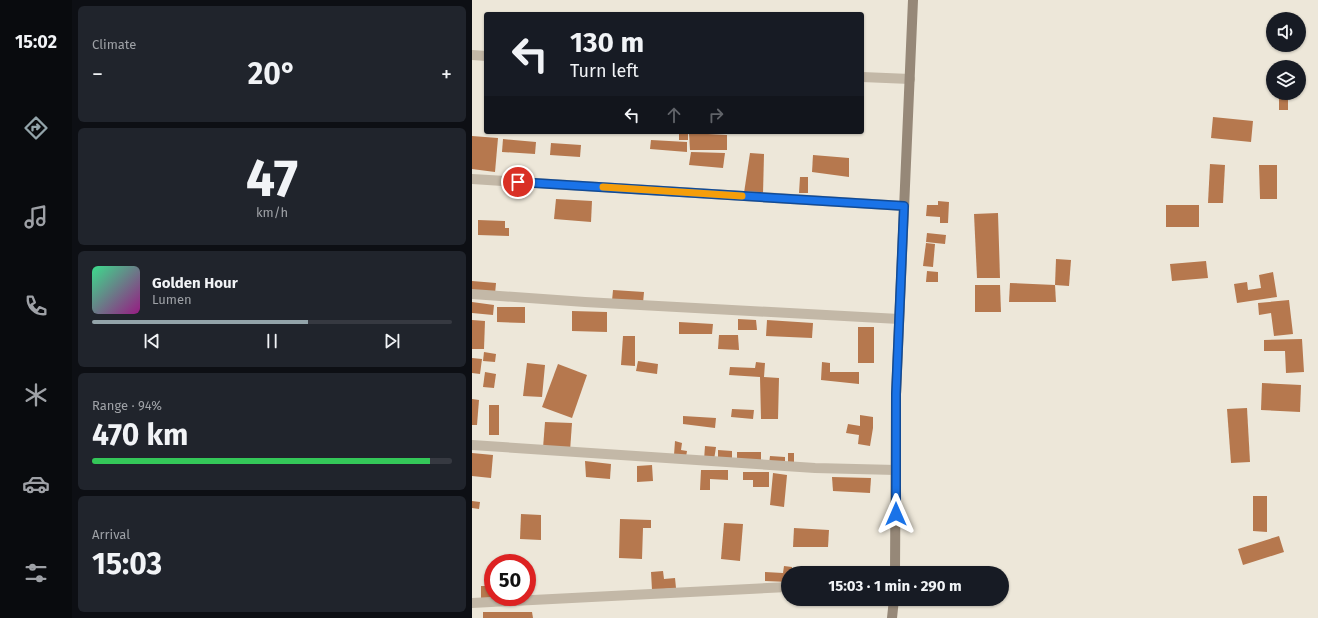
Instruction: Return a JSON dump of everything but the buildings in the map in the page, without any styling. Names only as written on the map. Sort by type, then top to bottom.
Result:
[{"type":"main road","points":[[896,566],[896,394],[913,0]]},
{"type":"main road","points":[[892,618],[893,606]]},
{"type":"street","points":[[472,55],[484,56]]},
{"type":"street","points":[[864,77],[910,79]]},
{"type":"street","points":[[472,179],[904,206]]},
{"type":"street","points":[[472,294],[585,302],[899,319]]},
{"type":"street","points":[[472,445],[815,468],[896,470]]},
{"type":"street","points":[[472,603],[781,587]]},
{"type":"slow traffic","points":[[603,187],[742,196]]},
{"type":"route","points":[[518,182],[904,206],[896,394],[896,514]]}]
